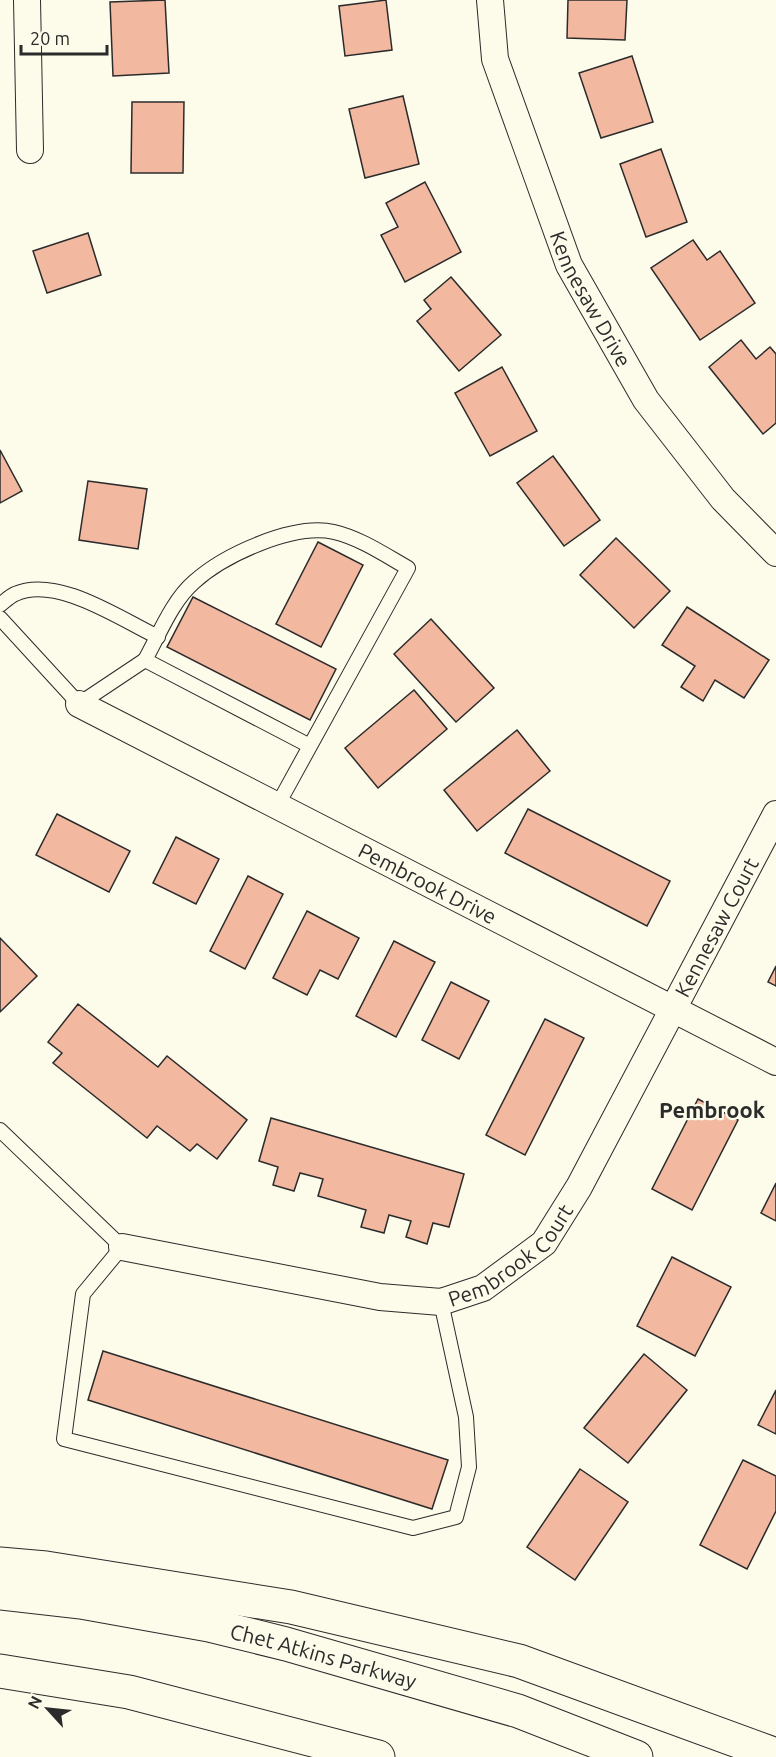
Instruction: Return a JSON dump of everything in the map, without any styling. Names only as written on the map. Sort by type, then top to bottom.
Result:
[{"type":"highway","points":[[0,1564],[46,1568],[291,1607],[519,1661],[776,1755]]},
{"type":"highway","name":"Chet Atkins Parkway","points":[[0,1593],[81,1602],[197,1623],[286,1644],[518,1711],[636,1757]]},
{"type":"highway","points":[[0,1671],[129,1692],[378,1757]]},
{"type":"street","points":[[27,0],[30,150]]},
{"type":"street","name":"Kennesaw Drive","points":[[490,0],[495,59],[569,265],[646,400],[723,499],[776,553]]},
{"type":"street","name":"Pembrook Drive","points":[[79,704],[776,1062]]},
{"type":"street","name":"Kennesaw Court","points":[[674,1010],[776,814]]},
{"type":"street","name":"Pembrook Court","points":[[122,1247],[380,1297],[441,1302],[483,1288],[544,1243],[579,1187],[674,1010]]},
{"type":"lane","points":[[0,618],[79,704],[145,660],[179,600],[193,582],[237,555],[285,535],[307,529],[333,532],[360,541],[408,568],[277,806]]},
{"type":"lane","points":[[0,605],[15,594],[44,588],[66,593],[158,638]]},
{"type":"lane","points":[[145,660],[310,746]]},
{"type":"lane","points":[[0,1130],[122,1247],[83,1294],[64,1439],[413,1528],[456,1517],[469,1467],[466,1418],[441,1302]]},
{"type":"building","points":[[165,0],[169,73],[113,76],[110,2]]},
{"type":"building","points":[[386,0],[392,50],[345,56],[339,6]]},
{"type":"building","points":[[568,0],[627,0],[625,40],[567,38]]},
{"type":"building","points":[[632,56],[653,122],[601,138],[579,73]]},
{"type":"building","points":[[403,96],[419,164],[365,178],[349,109]]},
{"type":"building","points":[[132,102],[184,102],[183,173],[131,173]]},
{"type":"building","points":[[661,149],[687,222],[646,237],[620,164]]},
{"type":"building","points":[[425,182],[461,252],[405,282],[381,235],[398,227],[386,203]]},
{"type":"building","points":[[88,233],[101,275],[47,293],[33,251]]},
{"type":"building","points":[[693,240],[707,260],[720,251],[755,303],[700,340],[651,268]]},
{"type":"building","points":[[451,277],[501,335],[459,371],[417,321],[431,309],[424,300]]},
{"type":"building","points":[[741,340],[756,359],[770,347],[776,354],[776,423],[763,434],[709,367]]},
{"type":"building","points":[[502,367],[537,431],[490,456],[455,393]]},
{"type":"building","points":[[0,450],[22,491],[0,503]]},
{"type":"building","points":[[553,456],[600,520],[564,546],[517,483]]},
{"type":"building","points":[[88,481],[147,489],[138,549],[79,540]]},
{"type":"building","points":[[616,538],[670,591],[634,628],[580,575]]},
{"type":"building","points":[[318,542],[363,565],[321,647],[276,624]]},
{"type":"building","points":[[193,597],[336,669],[310,720],[167,647]]},
{"type":"building","points":[[687,607],[769,660],[744,698],[715,680],[703,701],[681,687],[695,666],[662,645]]},
{"type":"building","points":[[431,619],[494,688],[456,722],[394,654]]},
{"type":"building","points":[[414,690],[447,729],[378,788],[345,748]]},
{"type":"building","points":[[517,730],[550,771],[477,831],[444,790]]},
{"type":"building","points":[[528,809],[670,881],[647,926],[505,853]]},
{"type":"building","points":[[57,814],[130,851],[109,892],[36,855]]},
{"type":"building","points":[[176,837],[219,859],[196,904],[153,883]]},
{"type":"building","points":[[248,876],[283,894],[245,969],[210,951]]},
{"type":"building","points":[[307,911],[359,938],[338,979],[320,970],[307,995],[273,978]]},
{"type":"building","points":[[0,938],[37,976],[0,1012]]},
{"type":"building","points":[[394,941],[435,962],[396,1037],[356,1016]]},
{"type":"building","points":[[776,966],[776,986],[768,982]]},
{"type":"building","points":[[451,982],[489,1001],[459,1059],[422,1040]]},
{"type":"building","points":[[78,1004],[158,1067],[167,1056],[247,1120],[217,1159],[197,1144],[190,1151],[157,1126],[147,1138],[53,1063],[62,1053],[48,1042]]},
{"type":"building","points":[[545,1019],[584,1038],[525,1155],[486,1135]]},
{"type":"building","points":[[698,1099],[738,1120],[692,1210],[652,1189]]},
{"type":"building","points":[[271,1118],[464,1174],[449,1227],[433,1223],[427,1244],[406,1237],[411,1221],[389,1215],[384,1233],[361,1227],[366,1210],[318,1196],[323,1179],[300,1173],[294,1191],[273,1185],[278,1167],[259,1161]]},
{"type":"building","points":[[776,1183],[776,1221],[761,1213]]},
{"type":"building","points":[[672,1257],[731,1287],[695,1356],[637,1326]]},
{"type":"building","points":[[103,1351],[448,1460],[432,1509],[88,1400]]},
{"type":"building","points":[[644,1354],[687,1390],[628,1463],[584,1428]]},
{"type":"building","points":[[776,1390],[776,1434],[758,1425]]},
{"type":"building","points":[[743,1460],[776,1476],[776,1511],[747,1569],[700,1545]]},
{"type":"building","points":[[580,1469],[628,1502],[575,1580],[527,1547]]},
{"type":"district","name":"Pembrook","points":[[712,1109]]}]
